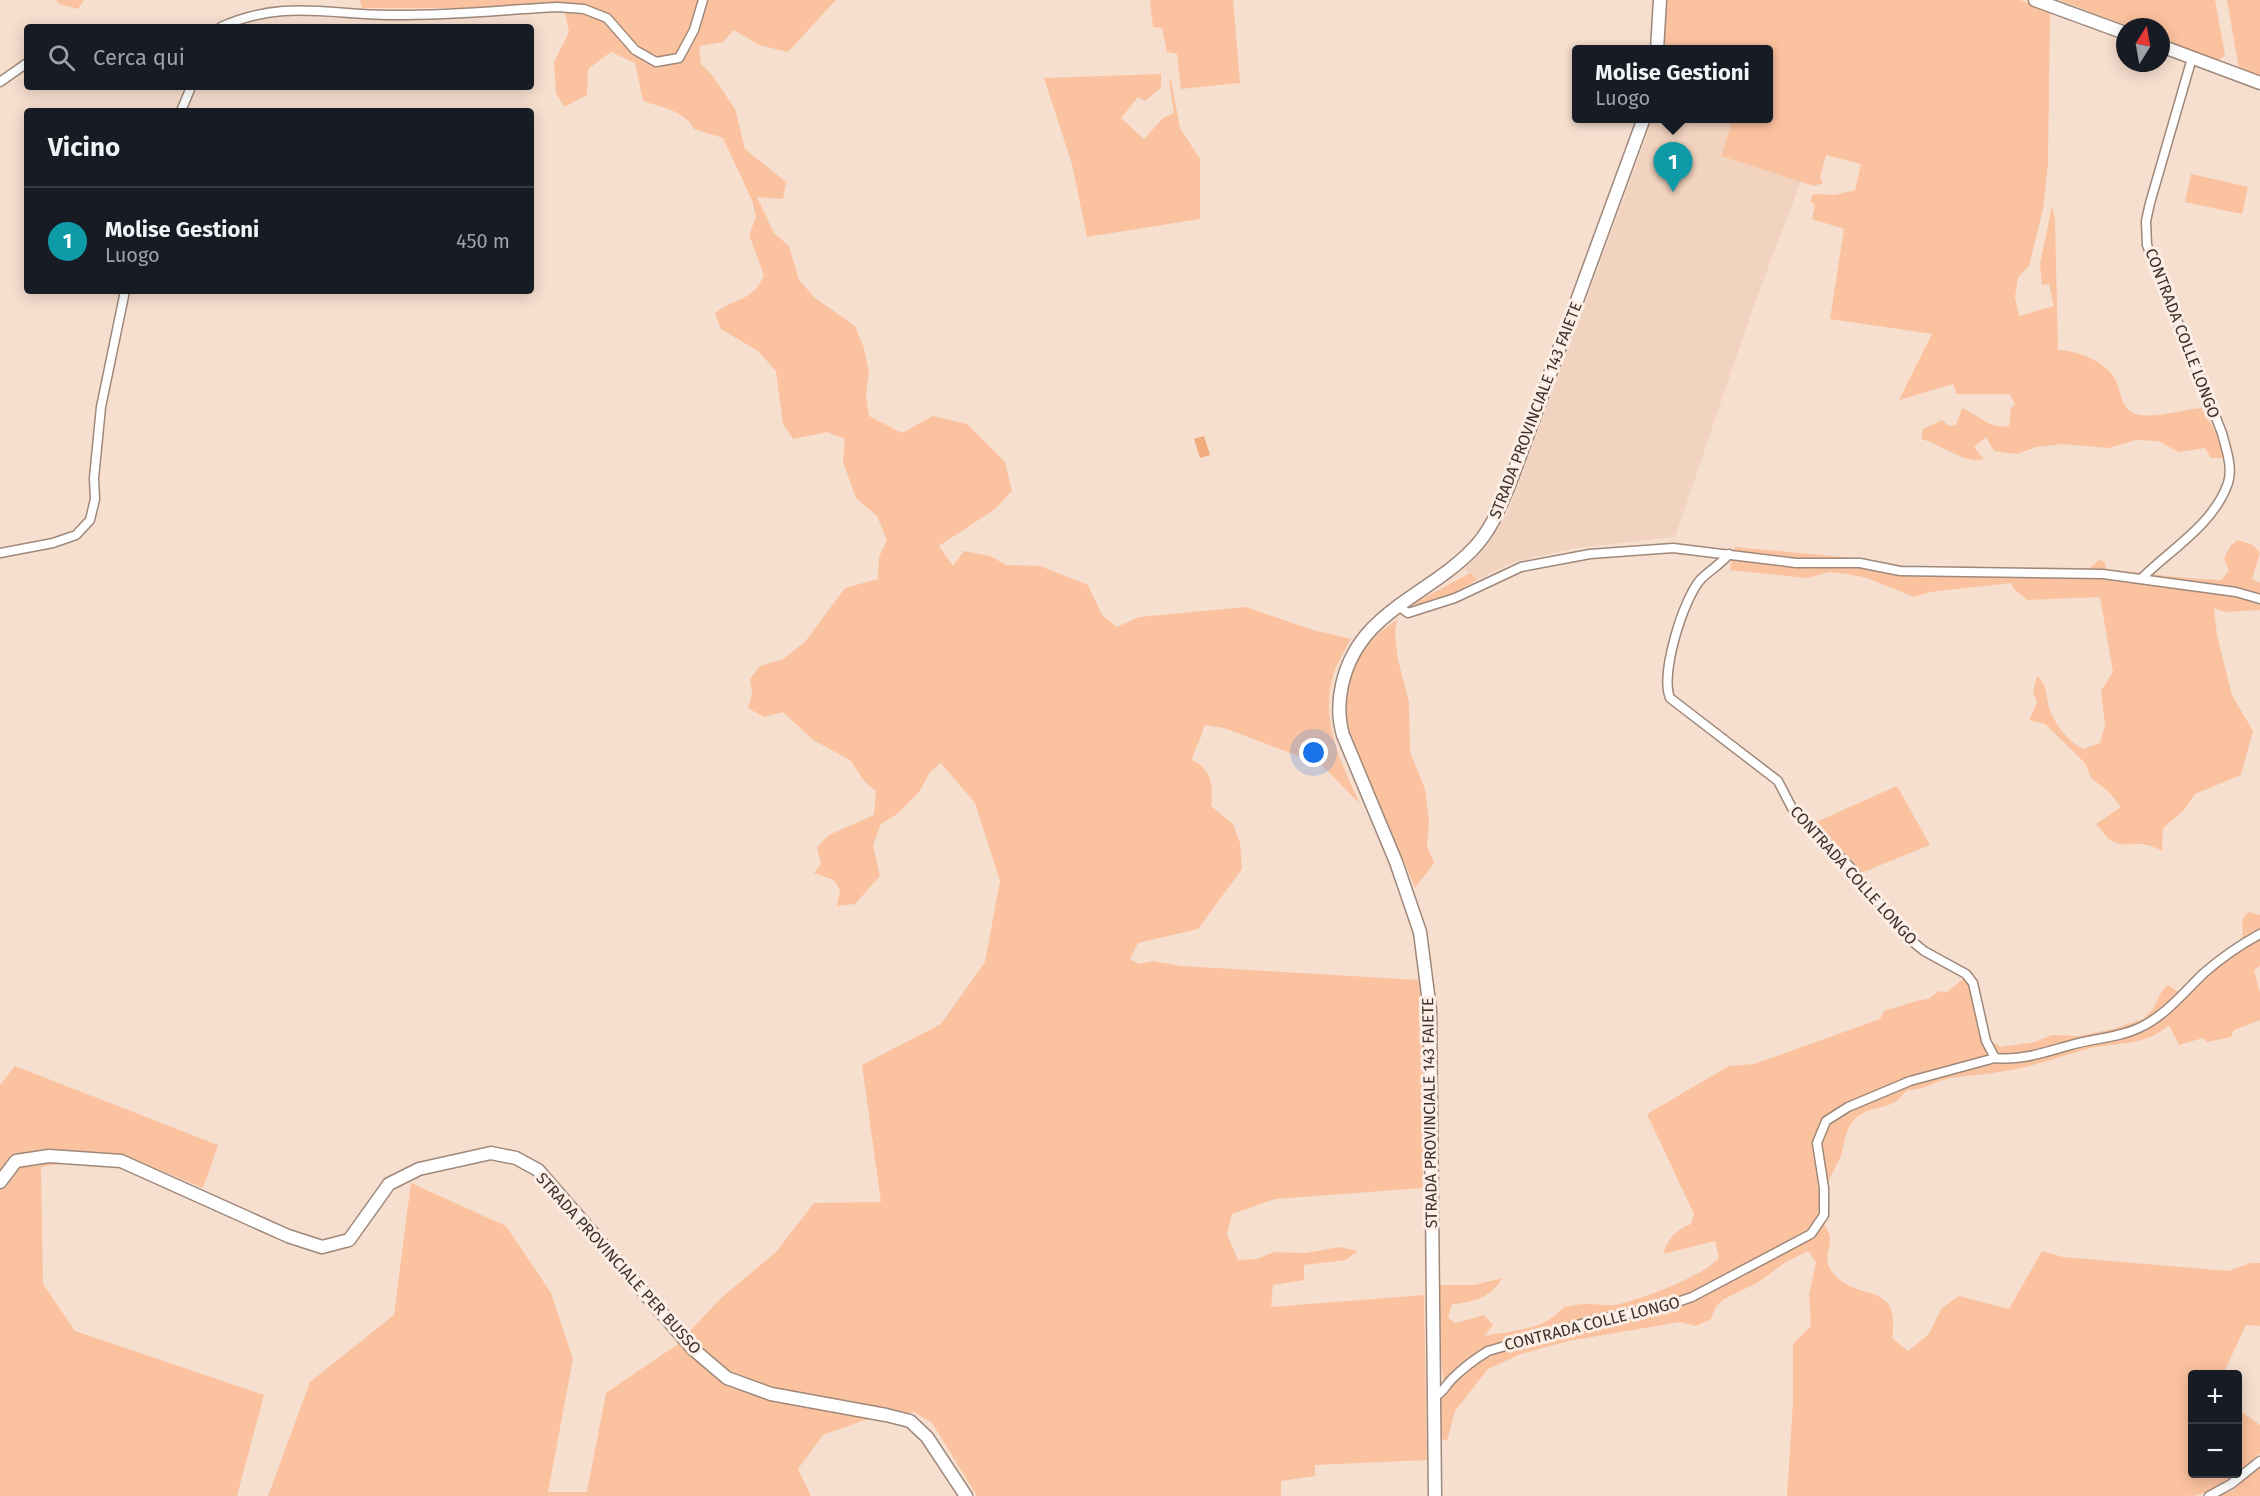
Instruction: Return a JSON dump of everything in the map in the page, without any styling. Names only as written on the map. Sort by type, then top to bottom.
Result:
[{"type":"main road","points":[[1657,45],[1660,0]]},
{"type":"main road","points":[[2035,0],[2116,30]]},
{"type":"main road","points":[[2170,49],[2260,83]]},
{"type":"main road","name":"STRADA PROVINCIALE 143 FAIETE","points":[[1435,1496],[1430,1017],[1420,932],[1396,862],[1343,735],[1338,707],[1343,679],[1361,638],[1398,606],[1470,553],[1489,530],[1510,483],[1642,123]]},
{"type":"main road","name":"STRADA PROVINCIALE PER BUSSO","points":[[0,1182],[16,1161],[49,1156],[121,1161],[288,1236],[322,1247],[349,1240],[389,1184],[419,1169],[491,1153],[516,1158],[537,1170],[693,1349],[727,1378],[771,1394],[886,1415],[910,1422],[927,1437],[966,1496]]},
{"type":"street","points":[[227,24],[273,9],[389,15],[557,7],[584,9],[607,18],[635,50],[656,62],[679,58],[694,30],[703,0]]},
{"type":"street","name":"CONTRADA COLLE LONGO","points":[[2142,578],[2200,525],[2219,500],[2229,481],[2229,458],[2222,433],[2147,245],[2146,221],[2150,203],[2192,58]]},
{"type":"street","points":[[0,82],[24,65]]},
{"type":"street","points":[[182,108],[190,90]]},
{"type":"street","points":[[0,553],[53,543],[76,535],[90,520],[95,499],[94,477],[101,407],[124,294]]},
{"type":"street","points":[[1398,606],[1408,613],[1416,612],[1455,598],[1521,567],[1569,557],[1673,548],[1796,562],[1860,562],[1900,571],[2103,574],[2142,578],[2178,586],[2236,592],[2260,599]]},
{"type":"street","name":"CONTRADA COLLE LONGO","points":[[1729,554],[1701,579],[1693,591],[1678,630],[1668,672],[1666,689],[1670,698],[1778,781],[1792,808],[1853,870],[1907,937],[1924,951],[1966,974],[1973,983],[1986,1041],[1995,1058]]},
{"type":"street","name":"CONTRADA COLLE LONGO","points":[[1434,1396],[1441,1394],[1450,1381],[1488,1351],[1595,1320],[1666,1306],[1692,1297],[1811,1234],[1824,1215],[1824,1188],[1817,1143],[1826,1121],[1848,1107],[1910,1081],[1995,1058],[2011,1060],[2087,1040],[2123,1035],[2143,1026],[2166,1010],[2205,972],[2260,934]]},
{"type":"street","points":[[2209,1496],[2231,1484],[2260,1461]]},
{"type":"shaded area","points":[[56,0],[84,0],[78,9],[59,4]]},
{"type":"shaded area","points":[[360,0],[836,0],[788,52],[759,45],[734,30],[723,42],[699,46],[701,64],[712,75],[735,109],[745,149],[786,182],[783,199],[757,197],[774,233],[789,246],[799,280],[815,298],[855,326],[864,348],[869,373],[866,395],[869,416],[902,433],[933,416],[967,424],[1005,462],[1012,491],[995,509],[939,546],[953,566],[964,551],[990,556],[1006,565],[1040,566],[1088,585],[1102,615],[1117,627],[1139,617],[1246,607],[1313,630],[1351,639],[1334,673],[1329,707],[1339,757],[1360,804],[1322,765],[1224,728],[1204,725],[1192,760],[1204,768],[1210,779],[1211,806],[1233,824],[1240,843],[1242,869],[1198,929],[1138,943],[1130,959],[1139,964],[1153,961],[1181,966],[1419,980],[1424,1040],[1423,1188],[1275,1199],[1232,1214],[1227,1234],[1238,1260],[1257,1259],[1274,1252],[1306,1253],[1339,1247],[1358,1251],[1346,1260],[1304,1265],[1304,1280],[1273,1285],[1271,1307],[1424,1295],[1427,1460],[1315,1465],[1315,1476],[1281,1481],[1281,1496],[977,1496],[932,1423],[914,1412],[865,1420],[823,1435],[798,1469],[811,1496],[268,1496],[310,1382],[394,1315],[411,1183],[506,1226],[551,1293],[573,1359],[548,1492],[587,1492],[606,1393],[678,1344],[720,1299],[776,1252],[814,1203],[881,1202],[862,1065],[941,1024],[985,962],[1000,881],[975,803],[941,763],[930,772],[919,792],[897,814],[881,824],[873,845],[880,876],[855,904],[837,906],[840,890],[834,880],[814,873],[821,864],[817,847],[829,835],[874,815],[876,791],[865,782],[850,760],[813,740],[783,712],[764,717],[748,708],[752,694],[750,679],[760,666],[783,659],[805,642],[845,588],[878,579],[879,557],[887,540],[877,516],[856,498],[843,462],[845,439],[827,432],[793,439],[783,424],[776,371],[758,351],[721,329],[715,313],[749,295],[760,284],[764,275],[749,235],[756,217],[752,200],[723,138],[694,129],[679,114],[643,101],[635,63],[611,52],[588,69],[587,95],[564,107],[556,93],[554,62],[569,32],[563,3],[458,8],[362,8]]},
{"type":"shaded area","points":[[1150,0],[1233,0],[1240,83],[1181,89],[1177,54],[1167,52],[1162,28],[1153,27]]},
{"type":"shaded area","points":[[1667,0],[2020,0],[2050,10],[2048,164],[2043,209],[2029,266],[2018,277],[2015,297],[2019,316],[2054,306],[2049,284],[2042,285],[2040,264],[2052,206],[2055,218],[2058,350],[2082,355],[2105,367],[2115,379],[2124,404],[2131,412],[2160,415],[2201,408],[2220,439],[2224,458],[2211,458],[2205,448],[2179,452],[2158,441],[2136,440],[2109,448],[2062,444],[2036,447],[2017,454],[1994,451],[1986,437],[1974,447],[1984,459],[1977,460],[1961,456],[1921,439],[1923,429],[1942,420],[1949,426],[1956,425],[1962,408],[1991,424],[2009,426],[2011,408],[2015,404],[2010,394],[1957,394],[1953,384],[1899,400],[1932,334],[1830,319],[1844,229],[1812,219],[1815,205],[1810,201],[1813,194],[1835,195],[1855,190],[1861,164],[1826,155],[1820,177],[1823,183],[1814,186],[1721,156],[1732,123],[1773,123],[1773,45],[1664,45]]},
{"type":"shaded area","points":[[2059,0],[2215,0],[2225,55],[2218,61],[2170,42],[2170,18],[2116,18],[2116,22]]},
{"type":"shaded area","points":[[2227,0],[2260,0],[2260,77],[2239,69]]},
{"type":"shaded area","points":[[1161,74],[1161,88],[1145,101],[1138,97],[1121,118],[1144,139],[1163,118],[1174,113],[1169,81],[1171,80],[1180,128],[1200,159],[1200,219],[1087,237],[1072,164],[1044,78]]},
{"type":"shaded area","points":[[1652,123],[1733,123],[1721,156],[1801,181],[1753,308],[1675,537],[1575,548],[1514,562],[1478,579],[1464,569],[1488,545],[1509,510]]},
{"type":"shaded area","points":[[2191,174],[2248,187],[2242,214],[2185,202]]},
{"type":"shaded area","points":[[1204,436],[1210,455],[1200,458],[1194,439]]},
{"type":"shaded area","points":[[2238,540],[2253,545],[2260,553],[2252,579],[2260,583],[2260,610],[2225,612],[2214,608],[2217,635],[2232,695],[2253,731],[2241,775],[2195,794],[2184,810],[2163,828],[2162,851],[2146,845],[2118,843],[2108,838],[2096,824],[2121,807],[2110,793],[2091,778],[2085,763],[2045,724],[2029,720],[2037,703],[2033,691],[2037,676],[2044,686],[2049,708],[2058,726],[2067,737],[2083,749],[2100,743],[2105,726],[2101,691],[2113,672],[2100,597],[2027,600],[2014,589],[2011,583],[1930,592],[1914,597],[1867,578],[1847,574],[1829,572],[1807,578],[1730,570],[1735,547],[1865,559],[1907,566],[2090,568],[2099,560],[2105,562],[2106,570],[2221,580],[2229,571],[2224,558],[2231,545]]},
{"type":"shaded area","points":[[1470,573],[1478,579],[1437,601],[1411,605]]},
{"type":"shaded area","points":[[1397,620],[1395,633],[1398,660],[1409,702],[1410,752],[1425,789],[1429,822],[1427,846],[1434,863],[1415,888],[1355,748],[1346,712],[1348,685],[1358,659],[1375,637]]},
{"type":"shaded area","points":[[1897,786],[1930,845],[1861,873],[1816,822]]},
{"type":"shaded area","points":[[2249,912],[2260,915],[2260,966],[2254,970],[2260,993],[2260,1020],[2234,1030],[2231,1037],[2207,1042],[2203,1038],[2179,1045],[2169,1025],[2151,1037],[2141,1040],[2091,1048],[1996,1073],[1951,1078],[1920,1089],[1908,1090],[1895,1102],[1864,1112],[1851,1124],[1846,1133],[1840,1158],[1827,1184],[1821,1213],[1830,1236],[1827,1260],[1830,1269],[1843,1282],[1884,1300],[1890,1307],[1893,1320],[1892,1338],[1908,1351],[1928,1335],[1942,1308],[1959,1296],[2009,1309],[2042,1251],[2063,1257],[2228,1271],[2251,1263],[2260,1263],[2260,1326],[2246,1325],[2225,1370],[2188,1370],[2188,1478],[2233,1479],[2217,1489],[2194,1496],[1787,1496],[1793,1402],[1793,1344],[1811,1326],[1809,1295],[1816,1262],[1808,1251],[1786,1262],[1757,1283],[1724,1299],[1716,1306],[1711,1319],[1696,1326],[1680,1322],[1568,1341],[1521,1354],[1488,1369],[1455,1411],[1447,1441],[1442,1439],[1439,1384],[1444,1381],[1438,1285],[1475,1285],[1502,1278],[1493,1290],[1481,1298],[1452,1304],[1448,1318],[1456,1323],[1484,1315],[1493,1325],[1484,1336],[1517,1331],[1537,1325],[1556,1315],[1564,1307],[1584,1304],[1615,1305],[1643,1297],[1688,1279],[1712,1265],[1719,1258],[1715,1241],[1663,1254],[1673,1235],[1691,1224],[1694,1214],[1647,1114],[1729,1066],[1754,1064],[1880,1019],[1885,1010],[1929,999],[1939,991],[1947,992],[1964,978],[1970,983],[1980,1035],[1986,1050],[1996,1043],[2000,1047],[2035,1042],[2052,1035],[2079,1036],[2113,1029],[2143,1019],[2153,1009],[2162,991],[2168,985],[2179,992],[2194,975],[2206,976],[2231,957],[2241,942],[2245,915]]},
{"type":"shaded area","points":[[15,1066],[218,1145],[203,1188],[122,1154],[41,1167],[43,1284],[75,1331],[264,1395],[237,1496],[0,1496],[0,1085]]},
{"type":"shaded area","points":[[2242,1412],[2260,1425],[2260,1453],[2242,1470]]},
{"type":"shaded area","points":[[2260,1465],[2260,1496],[2215,1496],[2232,1491]]},
{"type":"place","name":"Molise Gestioni","points":[[1673,192]]}]
